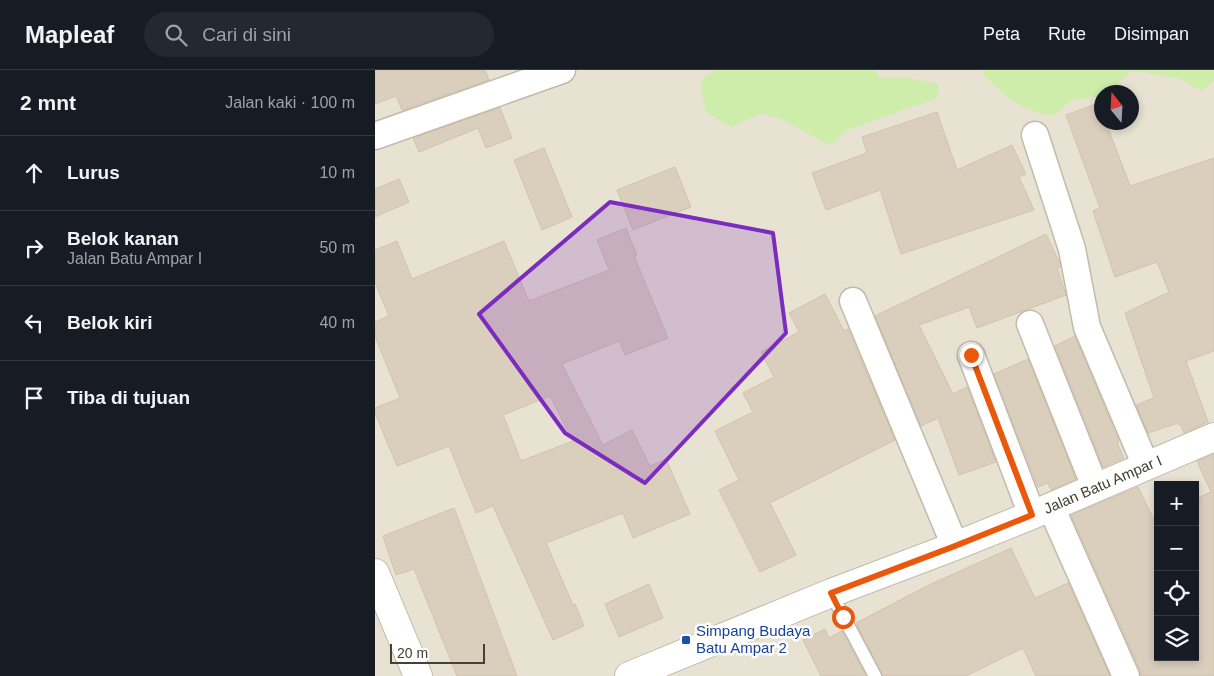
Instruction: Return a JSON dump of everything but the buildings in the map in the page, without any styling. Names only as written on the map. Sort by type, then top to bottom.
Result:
[{"type":"street","points":[[375,136],[562,70]]},
{"type":"street","points":[[1035,135],[1072,249],[1087,327],[1146,466]]},
{"type":"street","points":[[853,301],[955,546]]},
{"type":"street","points":[[1030,324],[1095,487]]},
{"type":"street","points":[[971,355],[1042,511],[1127,676]]},
{"type":"street","name":"Jalan Batu Ampar I","points":[[629,676],[831,593],[1042,511],[1214,437]]},
{"type":"street","points":[[375,573],[418,676]]},
{"type":"lane","points":[[831,593],[875,676]]},
{"type":"highlighted area","points":[[610,202],[773,233],[786,333],[645,483],[565,433],[479,314]]},
{"type":"shaded area","points":[[375,70],[1214,70],[1214,676],[375,676]]},
{"type":"green space","points":[[717,70],[874,70],[879,78],[909,78],[939,84],[937,98],[847,130],[831,146],[785,121],[762,113],[731,127],[706,112],[700,89],[705,76]]},
{"type":"green space","points":[[983,70],[1214,70],[1214,80],[1202,91],[1178,78],[1132,71],[1118,82],[1121,85],[1094,85],[1094,97],[1072,100],[1053,116],[1031,110],[1015,102],[1000,91],[984,75]]},
{"type":"place","name":"Simpang Budaya Batu Ampar 2","points":[[686,640]]},
{"type":"route","points":[[843,617],[831,593],[1032,515],[971,355]]}]
